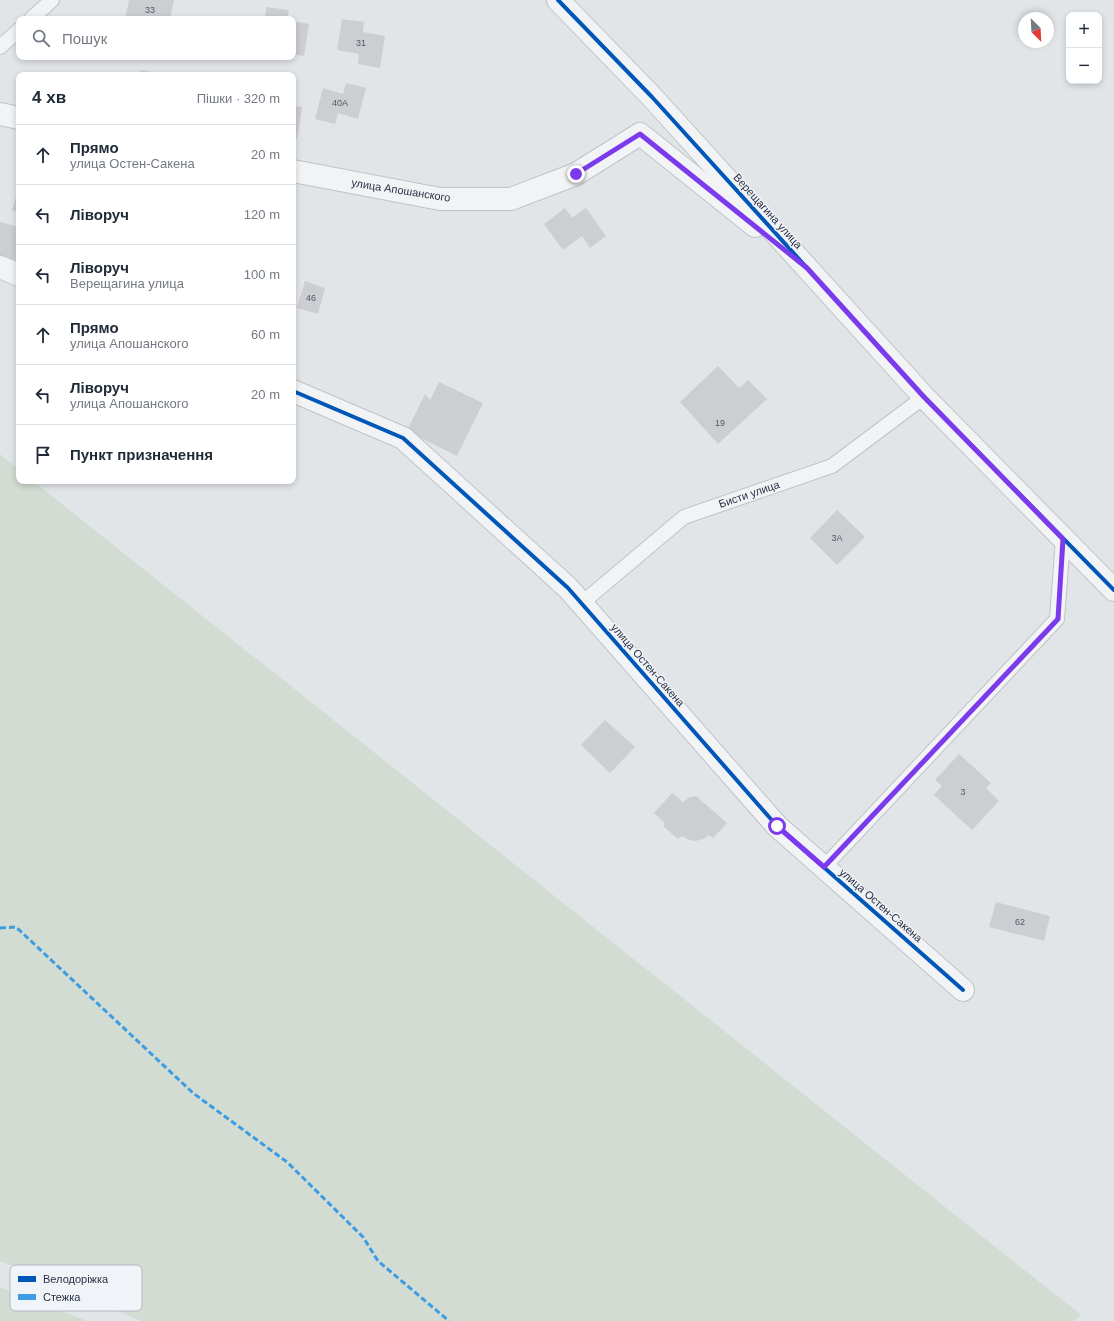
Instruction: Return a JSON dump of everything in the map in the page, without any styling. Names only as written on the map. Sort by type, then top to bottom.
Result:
[{"type":"street","name":"Верещагина улица","points":[[558,0],[657,102],[924,397],[1114,590]]},
{"type":"street","points":[[0,114],[16,117]]},
{"type":"street","name":"улица Апошанского","points":[[296,172],[440,199],[512,200],[576,174],[640,134],[807,268]]},
{"type":"street","points":[[0,267],[16,274]]},
{"type":"street","name":"улица Остен-Сакена","points":[[296,392],[403,438],[568,588],[777,826],[964,990]]},
{"type":"lane","points":[[34,16],[52,0]]},
{"type":"lane","points":[[0,47],[16,33]]},
{"type":"lane","name":"Бисти улица","points":[[582,604],[684,517],[832,466],[924,397]]},
{"type":"lane","points":[[824,867],[1058,619],[1063,539]]},
{"type":"shaded area","points":[[0,454],[16,467],[16,484],[37,484],[1081,1315],[1074,1321],[141,1321],[118,1311],[142,1311],[142,1265],[10,1265],[0,1261]]},
{"type":"shaded area","points":[[0,1287],[10,1291],[10,1311],[61,1311],[87,1321],[0,1321]]},
{"type":"building","points":[[129,0],[174,0],[171,16],[126,16]]},
{"type":"building","points":[[266,7],[289,10],[288,16],[265,16]]},
{"type":"building","points":[[342,19],[364,22],[363,32],[385,36],[380,68],[358,64],[359,54],[337,50]]},
{"type":"building","points":[[296,22],[309,24],[304,56],[296,55]]},
{"type":"building","points":[[140,70],[152,72],[140,72]]},
{"type":"building","points":[[346,83],[366,88],[358,119],[338,113],[335,124],[315,119],[323,88],[343,94]]},
{"type":"building","points":[[296,106],[302,107],[296,139]]},
{"type":"building","points":[[16,197],[16,211],[12,210]]},
{"type":"building","points":[[565,208],[572,218],[586,208],[606,236],[590,248],[582,236],[563,250],[544,224]]},
{"type":"building","points":[[0,222],[16,226],[16,260],[0,256]]},
{"type":"building","points":[[305,281],[325,288],[318,314],[297,308]]},
{"type":"building","points":[[718,366],[739,388],[748,380],[767,399],[718,444],[680,402]]},
{"type":"building","points":[[439,382],[483,403],[457,456],[407,431],[425,394],[430,400]]},
{"type":"building","points":[[837,510],[865,537],[837,565],[810,538]]},
{"type":"building","points":[[605,720],[635,747],[610,773],[581,745]]},
{"type":"building","points":[[959,754],[991,783],[986,788],[999,801],[972,830],[934,795],[942,786],[935,780]]},
{"type":"building","points":[[672,793],[683,802],[690,797],[696,796],[727,823],[713,838],[709,835],[696,841],[689,840],[682,836],[678,839],[663,826],[665,823],[654,813]]},
{"type":"building","points":[[996,902],[1050,916],[1044,941],[989,927]]},
{"type":"marked path","points":[[0,928],[16,927],[193,1093],[287,1162],[363,1237],[378,1261],[449,1321]]},
{"type":"cycle path","points":[[558,0],[652,97],[924,397],[1114,590]]},
{"type":"cycle path","points":[[296,392],[403,438],[568,588],[777,826],[963,990]]},
{"type":"route","points":[[576,174],[640,134],[807,268],[924,397],[1063,539],[1058,619],[824,867],[777,826]]}]
